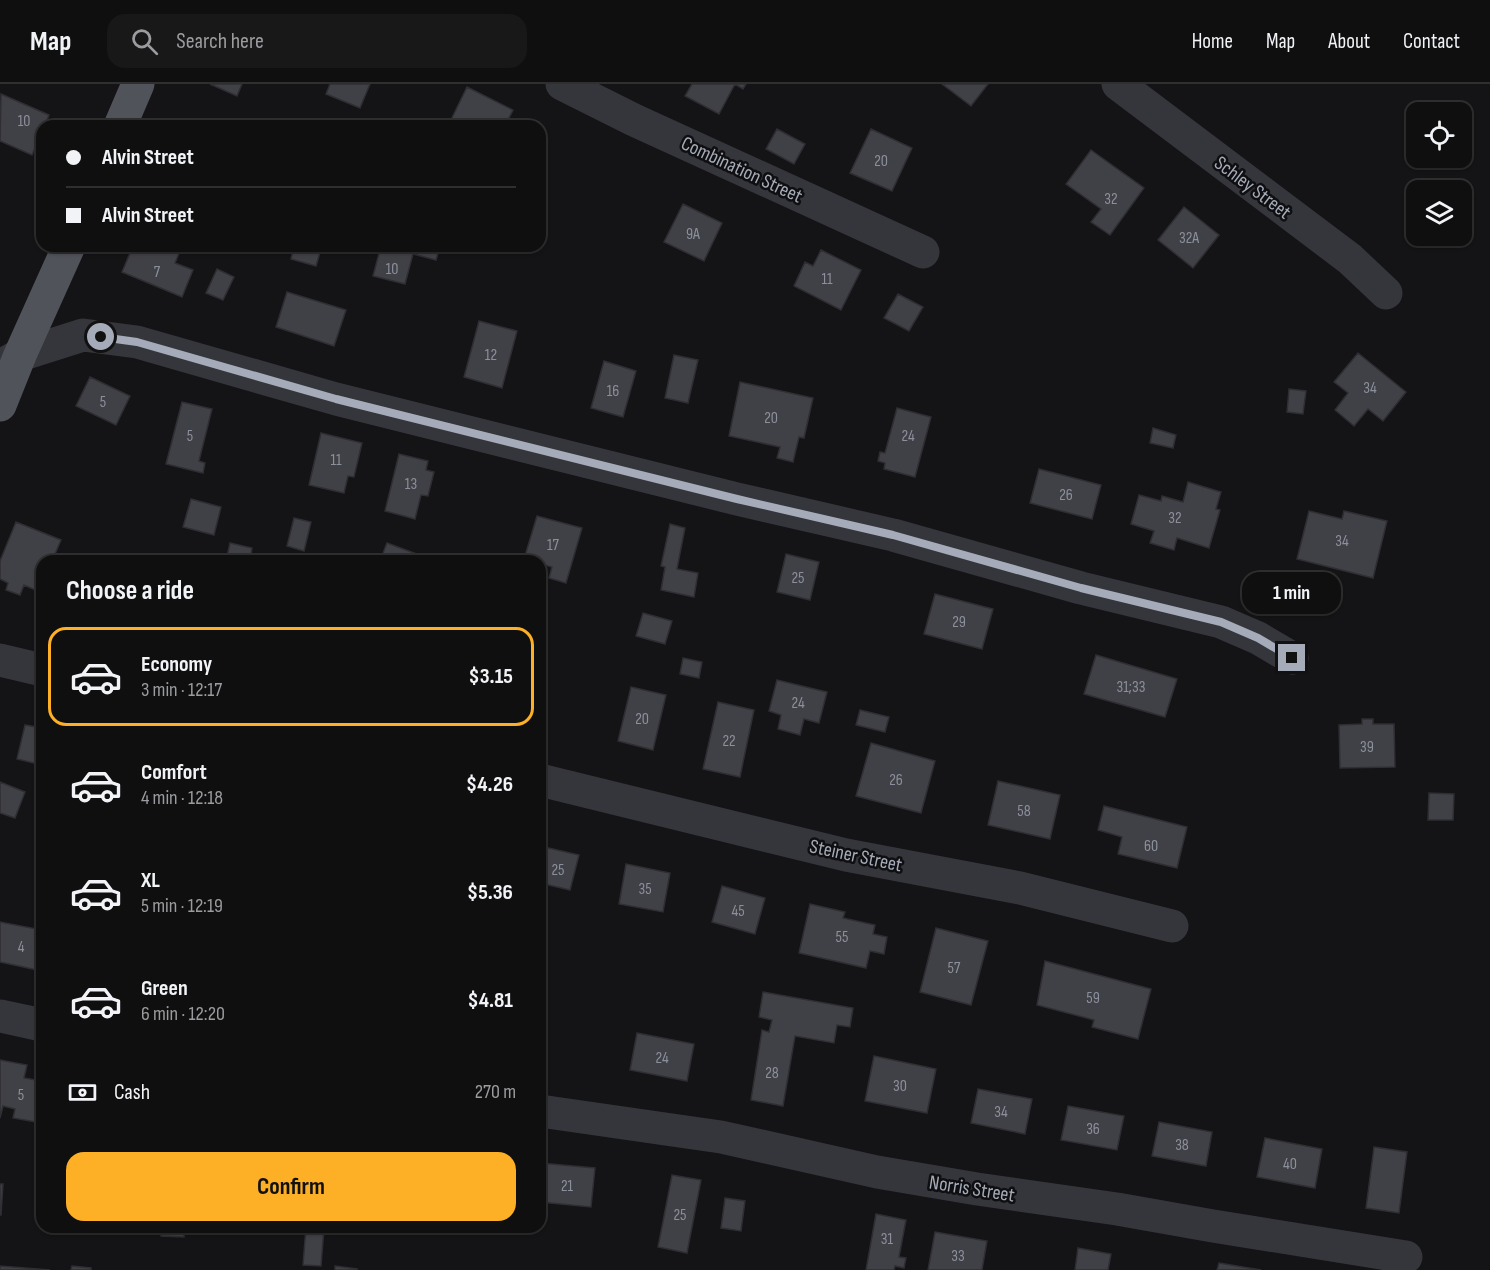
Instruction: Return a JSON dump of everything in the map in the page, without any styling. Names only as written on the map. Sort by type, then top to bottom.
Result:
[{"type":"main road","points":[[123,120],[138,84]]},
{"type":"main road","points":[[0,405],[7,358],[66,252]]},
{"type":"street","name":"Combination Street","points":[[562,84],[634,120],[923,252]]},
{"type":"street","name":"Schley Street","points":[[1118,84],[1350,259],[1386,293]]},
{"type":"street","points":[[7,358],[83,335],[137,342],[336,399],[893,535],[1081,588],[1221,622],[1258,638],[1292,658]]},
{"type":"street","points":[[0,660],[36,669]]},
{"type":"street","name":"Steiner Street","points":[[546,781],[846,855],[1020,888],[1172,926]]},
{"type":"street","points":[[0,1016],[36,1023]]},
{"type":"street","name":"Norris Street","points":[[546,1112],[721,1137],[876,1172],[976,1189],[1117,1209],[1406,1257]]},
{"type":"building","points":[[210,84],[242,84],[237,96]]},
{"type":"building","points":[[330,84],[370,84],[360,108],[326,94]]},
{"type":"building","points":[[692,84],[735,84],[719,114],[685,96]]},
{"type":"building","points":[[735,84],[746,84],[743,89]]},
{"type":"building","points":[[942,84],[988,84],[971,106]]},
{"type":"building","points":[[467,87],[513,110],[508,120],[451,120]]},
{"type":"building","points":[[1,94],[49,115],[47,120],[36,120],[36,146],[32,155],[0,141]]},
{"type":"building","points":[[777,129],[805,144],[794,164],[766,149]]},
{"type":"building","points":[[871,129],[912,148],[892,191],[850,173]]},
{"type":"building","points":[[1091,150],[1144,188],[1110,235],[1091,222],[1101,209],[1066,184]]},
{"type":"building","points":[[683,204],[722,223],[704,261],[664,242]]},
{"type":"building","points":[[1184,207],[1219,235],[1193,268],[1158,240]]},
{"type":"building","points":[[821,250],[861,270],[841,310],[794,286],[805,262],[813,266]]},
{"type":"building","points":[[130,252],[180,252],[175,263],[193,270],[182,297],[122,272]]},
{"type":"building","points":[[293,252],[320,252],[316,266],[291,259]]},
{"type":"building","points":[[379,252],[438,252],[436,260],[413,254],[405,284],[373,276]]},
{"type":"building","points":[[217,269],[234,277],[223,300],[206,293]]},
{"type":"building","points":[[287,292],[346,310],[334,346],[276,327]]},
{"type":"building","points":[[898,294],[923,307],[909,331],[884,318]]},
{"type":"building","points":[[479,321],[517,331],[502,388],[464,377]]},
{"type":"building","points":[[1358,353],[1406,392],[1383,421],[1368,409],[1354,426],[1335,410],[1348,393],[1334,382]]},
{"type":"building","points":[[674,355],[698,360],[688,403],[665,398]]},
{"type":"building","points":[[604,361],[636,371],[623,417],[591,408]]},
{"type":"building","points":[[90,377],[130,396],[116,425],[76,406]]},
{"type":"building","points":[[740,382],[813,398],[804,438],[799,437],[793,462],[777,458],[780,447],[729,436]]},
{"type":"building","points":[[1289,389],[1306,391],[1303,414],[1287,412]]},
{"type":"building","points":[[182,402],[212,409],[199,461],[205,463],[203,473],[166,464]]},
{"type":"building","points":[[897,408],[931,417],[915,477],[884,469],[885,463],[878,461],[880,452],[885,453]]},
{"type":"building","points":[[1153,428],[1176,435],[1173,448],[1150,443]]},
{"type":"building","points":[[321,433],[362,443],[354,477],[348,476],[344,493],[309,485]]},
{"type":"building","points":[[399,454],[428,461],[426,470],[434,472],[428,496],[421,495],[415,519],[385,511]]},
{"type":"building","points":[[1039,469],[1101,485],[1092,519],[1030,503]]},
{"type":"building","points":[[1188,482],[1221,492],[1216,509],[1220,510],[1209,548],[1177,538],[1174,550],[1150,543],[1154,531],[1131,524],[1139,495],[1161,501],[1162,496],[1183,502]]},
{"type":"building","points":[[191,499],[221,507],[214,535],[183,527]]},
{"type":"building","points":[[1309,511],[1342,519],[1344,511],[1387,521],[1373,578],[1297,559]]},
{"type":"building","points":[[537,516],[582,528],[566,583],[549,578],[552,567],[546,566],[546,555],[525,555]]},
{"type":"building","points":[[294,518],[311,522],[304,551],[287,546]]},
{"type":"building","points":[[16,522],[61,540],[55,555],[36,555],[36,590],[24,585],[20,595],[6,590],[8,583],[0,579],[0,561]]},
{"type":"building","points":[[670,524],[685,528],[677,569],[698,573],[694,597],[661,590],[665,567],[661,566]]},
{"type":"building","points":[[230,543],[252,548],[251,555],[227,555]]},
{"type":"building","points":[[387,543],[419,555],[382,555]]},
{"type":"building","points":[[786,554],[819,562],[810,600],[777,592]]},
{"type":"building","points":[[935,594],[993,609],[982,649],[924,634]]},
{"type":"building","points":[[643,613],[672,621],[665,644],[636,636]]},
{"type":"building","points":[[1096,655],[1177,679],[1165,717],[1084,694]]},
{"type":"building","points":[[683,658],[702,662],[699,678],[680,674]]},
{"type":"building","points":[[777,680],[827,692],[819,723],[804,719],[800,735],[778,729],[781,715],[769,711]]},
{"type":"building","points":[[631,687],[666,695],[653,750],[618,741]]},
{"type":"building","points":[[718,702],[754,710],[740,777],[703,769]]},
{"type":"building","points":[[860,710],[889,717],[885,732],[856,725]]},
{"type":"building","points":[[1362,719],[1373,719],[1373,724],[1394,724],[1395,767],[1340,768],[1339,725],[1362,724]]},
{"type":"building","points":[[25,725],[36,727],[36,764],[17,759]]},
{"type":"building","points":[[871,743],[935,761],[921,813],[856,796]]},
{"type":"building","points":[[998,781],[1060,795],[1050,839],[988,825]]},
{"type":"building","points":[[0,782],[25,792],[15,818],[0,813]]},
{"type":"building","points":[[1429,793],[1454,794],[1453,820],[1428,820]]},
{"type":"building","points":[[1104,806],[1187,827],[1177,868],[1118,854],[1122,837],[1098,830]]},
{"type":"building","points":[[546,847],[579,855],[570,890],[546,884]]},
{"type":"building","points":[[626,864],[670,873],[663,912],[619,904]]},
{"type":"building","points":[[722,886],[765,898],[755,934],[712,922]]},
{"type":"building","points":[[810,904],[845,912],[843,918],[875,925],[873,934],[887,937],[884,954],[870,951],[866,968],[799,953]]},
{"type":"building","points":[[0,922],[36,929],[36,970],[0,962]]},
{"type":"building","points":[[936,928],[988,941],[971,1005],[920,992]]},
{"type":"building","points":[[1045,961],[1151,989],[1138,1039],[1092,1027],[1094,1020],[1037,1005]]},
{"type":"building","points":[[763,992],[853,1008],[850,1027],[837,1025],[834,1043],[795,1036],[783,1106],[751,1100],[762,1030],[769,1032],[772,1020],[759,1017]]},
{"type":"building","points":[[637,1033],[694,1044],[687,1081],[630,1070]]},
{"type":"building","points":[[874,1056],[936,1069],[927,1113],[865,1101]]},
{"type":"building","points":[[0,1060],[27,1065],[24,1078],[36,1080],[36,1122],[13,1118],[15,1109],[3,1106],[0,1118]]},
{"type":"building","points":[[978,1089],[1032,1099],[1025,1134],[971,1123]]},
{"type":"building","points":[[1068,1106],[1124,1116],[1117,1150],[1061,1140]]},
{"type":"building","points":[[1159,1122],[1212,1132],[1206,1166],[1152,1156]]},
{"type":"building","points":[[1265,1138],[1322,1149],[1315,1188],[1257,1177]]},
{"type":"building","points":[[1374,1147],[1407,1152],[1399,1213],[1366,1208]]},
{"type":"building","points":[[546,1164],[595,1168],[591,1207],[546,1203]]},
{"type":"building","points":[[672,1175],[701,1180],[687,1253],[658,1247]]},
{"type":"building","points":[[0,1184],[3,1184],[1,1215],[0,1215]]},
{"type":"building","points":[[725,1198],[745,1201],[741,1231],[721,1228]]},
{"type":"building","points":[[876,1214],[906,1220],[899,1257],[906,1258],[904,1268],[895,1266],[894,1270],[866,1270]]},
{"type":"building","points":[[935,1232],[987,1241],[982,1270],[928,1270]]},
{"type":"building","points":[[161,1233],[184,1233],[184,1237],[161,1236]]},
{"type":"building","points":[[306,1233],[324,1233],[321,1266],[303,1265]]},
{"type":"building","points":[[1078,1248],[1111,1254],[1108,1270],[1075,1270]]},
{"type":"building","points":[[1219,1263],[1261,1270],[1217,1270]]},
{"type":"building","points":[[0,1266],[50,1270],[0,1270]]},
{"type":"building","points":[[72,1266],[91,1268],[91,1270],[71,1270]]},
{"type":"building","points":[[335,1266],[357,1269],[357,1270],[335,1270]]},
{"type":"route","points":[[101,337],[137,342],[336,399],[737,499],[893,535],[1081,588],[1221,622],[1258,638],[1292,658]]}]
